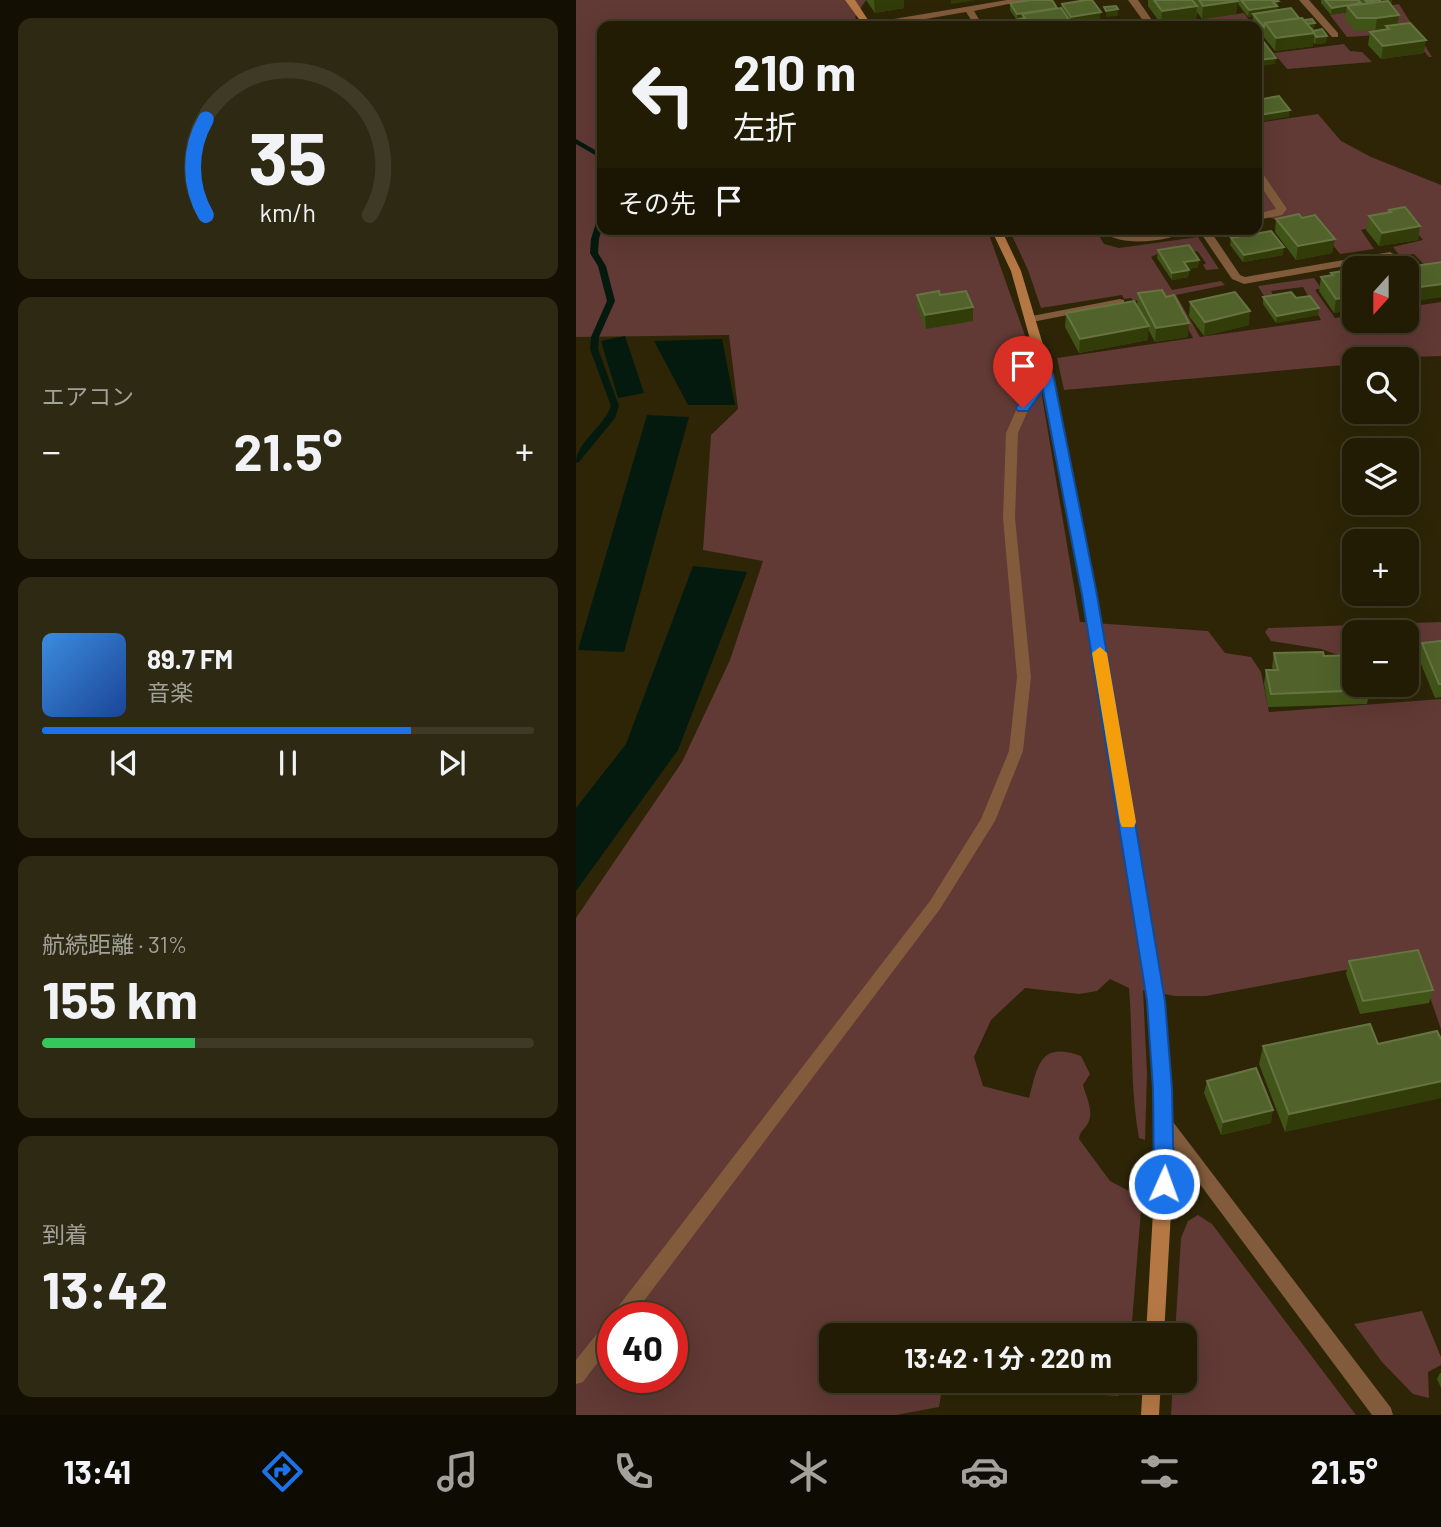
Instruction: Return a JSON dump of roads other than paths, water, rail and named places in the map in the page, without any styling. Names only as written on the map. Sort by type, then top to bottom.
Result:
[{"type":"street","points":[[850,0],[865,21]]},
{"type":"street","points":[[900,21],[1023,0]]},
{"type":"street","points":[[1133,0],[1148,21]]},
{"type":"street","points":[[1304,0],[1335,35]]},
{"type":"street","points":[[969,10],[976,21]]},
{"type":"street","points":[[1262,180],[1282,209],[1278,213],[1262,216]]},
{"type":"street","points":[[999,235],[1016,271],[1046,374],[1090,595],[1156,1001],[1165,1158],[1156,1323]]},
{"type":"street","points":[[1108,235],[1120,241],[1153,235]]},
{"type":"street","points":[[1207,235],[1236,277],[1244,281],[1390,255]]},
{"type":"street","points":[[1032,319],[1120,302]]},
{"type":"street","points":[[632,1302],[935,905],[988,821],[1016,751],[1024,677],[1009,518],[1012,433],[1023,408],[1046,374]]},
{"type":"street","points":[[1164,1124],[1384,1415]]},
{"type":"street","points":[[576,1375],[597,1348]]},
{"type":"street","points":[[1150,1415],[1151,1393]]},
{"type":"waterway","points":[[576,141],[597,154]]},
{"type":"waterway","points":[[576,460],[612,416],[615,406],[594,349],[595,337],[611,301],[602,266],[594,253],[597,232]]}]
